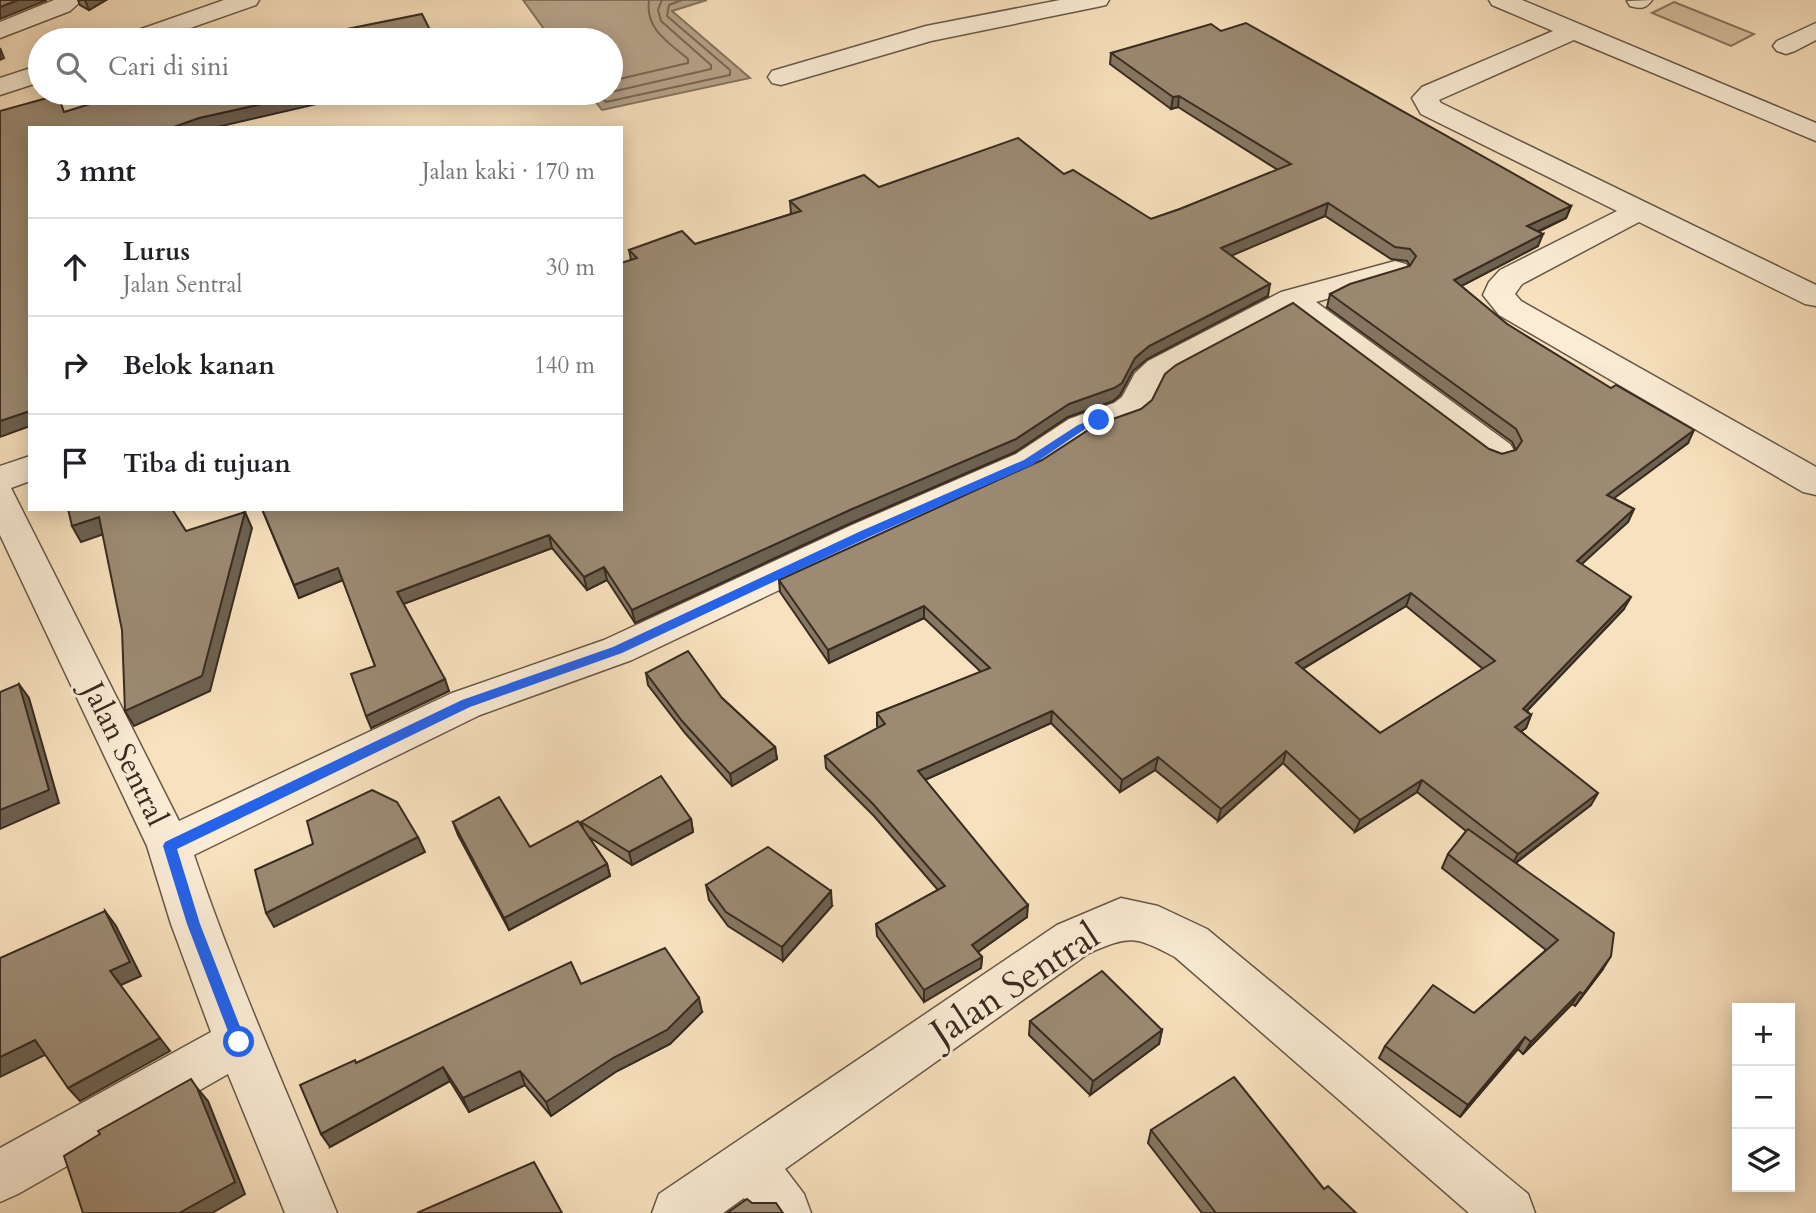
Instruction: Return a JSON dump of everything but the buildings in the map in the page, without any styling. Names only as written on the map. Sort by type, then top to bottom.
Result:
[{"type":"street","points":[[0,31],[61,6],[67,3],[66,0]]},
{"type":"street","points":[[167,28],[247,0]]},
{"type":"street","points":[[781,77],[926,34],[1097,0]]},
{"type":"street","points":[[1501,0],[1816,133]]},
{"type":"street","points":[[1786,46],[1816,30]]},
{"type":"street","points":[[1574,31],[1431,93],[1425,99],[1426,103],[1430,108],[1816,297]]},
{"type":"street","points":[[0,87],[28,77]]},
{"type":"street","points":[[1638,211],[1511,277],[1504,282],[1499,295],[1510,308],[1816,483]]},
{"type":"street","points":[[169,846],[466,704],[618,650],[865,534],[1028,463],[1081,427],[1126,411],[1136,403],[1147,380],[1160,368],[1292,299],[1395,270]]},
{"type":"street","points":[[1292,299],[1498,452]]},
{"type":"street","points":[[0,479],[28,469]]},
{"type":"street","name":"Jalan Sentral","points":[[0,497],[169,846],[194,924],[239,1042],[311,1213]]},
{"type":"street","name":"Jalan Sentral","points":[[678,1213],[1073,939],[1121,918],[1158,926],[1191,943],[1509,1213]]},
{"type":"street","points":[[0,1176],[239,1042]]},
{"type":"street","points":[[750,1163],[785,1213]]},
{"type":"shaded area","points":[[1674,2],[1754,34],[1731,46],[1652,13]]},
{"type":"water","points":[[523,0],[707,0],[672,11],[750,78],[602,110],[598,105],[623,105],[623,28],[543,28]]},
{"type":"route","points":[[239,1042],[194,924],[169,846],[466,704],[618,650],[865,534],[1028,463],[1081,427],[1099,420]]}]
